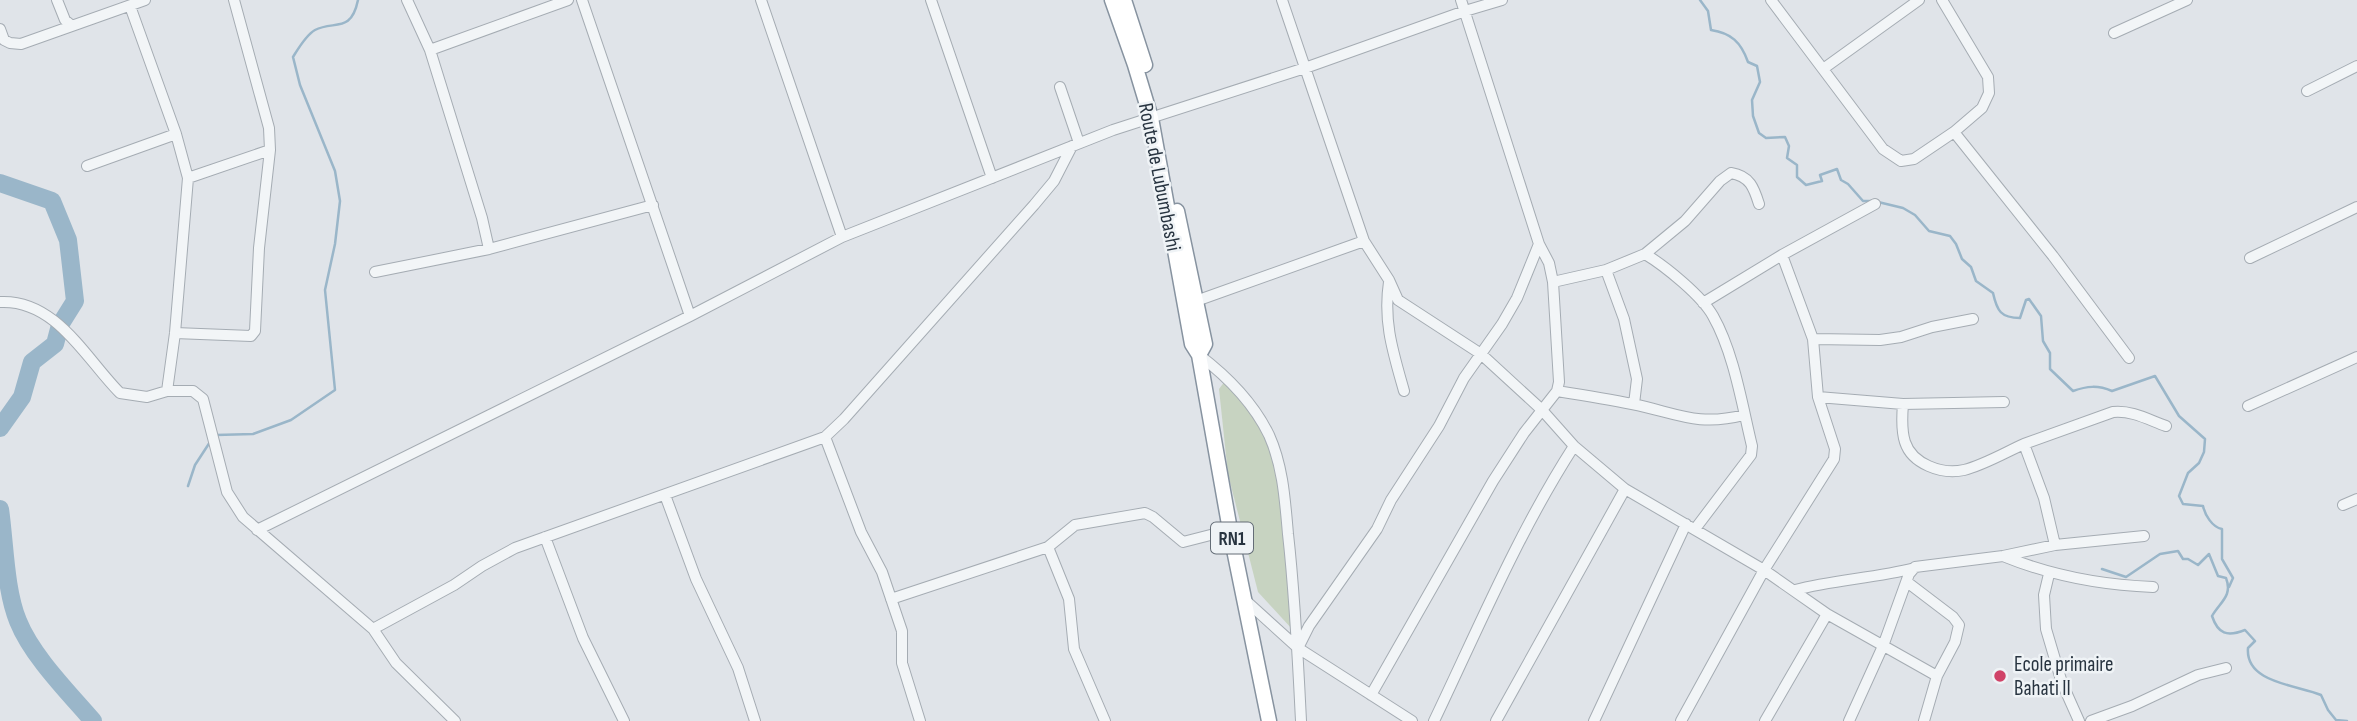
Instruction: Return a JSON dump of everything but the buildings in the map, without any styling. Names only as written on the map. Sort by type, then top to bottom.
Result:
[{"type":"highway","name":"Route de Lubumbashi","points":[[1112,0],[1155,117],[1189,331],[1192,344],[1199,355],[1230,530],[1269,721]]},
{"type":"highway","name":"Route de Lubumbashi","points":[[1124,0],[1155,117],[1196,300],[1205,344],[1199,355]]},
{"type":"street","points":[[57,0],[65,20],[71,25]]},
{"type":"street","points":[[0,29],[4,40],[21,44],[145,0]]},
{"type":"street","points":[[175,333],[254,335],[259,248],[270,150],[269,128],[234,0]]},
{"type":"street","points":[[407,0],[430,50],[482,218],[489,250]]},
{"type":"street","points":[[430,50],[568,0]]},
{"type":"street","points":[[582,0],[691,316]]},
{"type":"street","points":[[761,0],[842,237]]},
{"type":"street","points":[[931,0],[992,178]]},
{"type":"street","points":[[1282,0],[1364,241],[1389,280],[1398,300],[1481,355],[1542,410],[1573,446],[1625,489],[1764,570],[1827,614],[1937,676]]},
{"type":"street","points":[[1371,695],[1493,481],[1524,433],[1557,391],[1559,383],[1553,282],[1549,263],[1539,244],[1461,0]]},
{"type":"street","points":[[257,530],[691,316],[842,237],[1075,144],[1502,0]]},
{"type":"street","points":[[1771,0],[1884,149],[1901,160],[1914,159],[1954,132],[1982,108],[1989,93],[1988,77],[1942,0]]},
{"type":"street","points":[[1823,69],[1919,0]]},
{"type":"street","points":[[2114,33],[2187,0]]},
{"type":"street","points":[[130,6],[176,134],[188,178],[175,333],[167,391]]},
{"type":"street","points":[[2307,91],[2357,66]]},
{"type":"street","points":[[373,629],[515,548],[825,437],[1002,243],[1054,181],[1075,144],[1060,87]]},
{"type":"street","points":[[1954,132],[2053,256],[2129,358]]},
{"type":"street","points":[[87,166],[176,134]]},
{"type":"street","points":[[188,178],[270,150]]},
{"type":"street","points":[[1553,282],[1606,270],[1646,254],[1685,221],[1720,181],[1731,173],[1741,175],[1751,183],[1759,204]]},
{"type":"street","points":[[1703,303],[1782,255],[1875,204]]},
{"type":"street","points":[[375,272],[489,250],[653,205]]},
{"type":"street","points":[[2250,258],[2357,207]]},
{"type":"street","points":[[1196,300],[1364,241]]},
{"type":"street","points":[[1298,648],[1309,626],[1377,529],[1401,482],[1439,426],[1464,378],[1517,298],[1539,244]]},
{"type":"street","points":[[1594,721],[1690,526],[1751,455],[1752,446],[1728,351],[1713,316],[1703,303],[1660,263],[1646,254]]},
{"type":"street","points":[[1681,721],[1764,570],[1834,459],[1835,449],[1818,397],[1813,339],[1782,255]]},
{"type":"street","points":[[1606,270],[1624,319],[1637,379],[1634,404]]},
{"type":"street","points":[[1389,280],[1385,306],[1388,335],[1404,391]]},
{"type":"street","points":[[0,302],[35,310],[60,325],[120,393],[148,397],[167,391],[193,391],[203,399],[227,492],[243,517],[373,629],[396,663],[455,721]]},
{"type":"street","points":[[1813,339],[1880,340],[1973,319]]},
{"type":"street","points":[[1199,355],[1241,393],[1255,412],[1275,450],[1282,471],[1298,648],[1301,721]]},
{"type":"street","points":[[2248,406],[2357,357]]},
{"type":"street","points":[[1557,391],[1634,404],[1685,418],[1721,421],[1744,415]]},
{"type":"street","points":[[1818,397],[1903,404],[2004,401]]},
{"type":"street","points":[[1903,404],[1904,441],[1910,453],[1922,463],[1948,472],[1962,470],[2113,412],[2123,411],[2166,426]]},
{"type":"street","points":[[825,437],[861,532],[882,572],[902,631],[902,663],[920,721]]},
{"type":"street","points":[[2024,444],[2044,498],[2056,545]]},
{"type":"street","points":[[1434,721],[1508,561],[1573,446]]},
{"type":"street","points":[[1496,721],[1625,489]]},
{"type":"street","points":[[665,495],[696,579],[738,668],[755,721]]},
{"type":"street","points":[[2343,505],[2357,499]]},
{"type":"street","points":[[891,599],[1048,547],[1075,524],[1145,513],[1183,542],[1230,530]]},
{"type":"street","points":[[1795,590],[2056,545],[2144,536]]},
{"type":"street","points":[[545,537],[589,651],[624,721]]},
{"type":"street","points":[[1048,547],[1069,599],[1074,649],[1105,721]]},
{"type":"street","points":[[2003,556],[2049,574],[2153,587]]},
{"type":"street","points":[[1849,721],[1915,568]]},
{"type":"street","points":[[2049,574],[2044,595],[2046,629],[2062,683],[2079,721]]},
{"type":"street","points":[[1907,582],[1953,617],[1959,625],[1955,642],[1937,676],[1924,721]]},
{"type":"street","points":[[1245,600],[1298,648],[1412,721]]},
{"type":"street","points":[[1765,721],[1827,614]]},
{"type":"street","points":[[2091,721],[2132,706],[2198,675],[2226,668]]},
{"type":"green space","points":[[1225,381],[1257,417],[1280,473],[1292,629],[1258,592],[1228,474],[1219,389]]},
{"type":"waterway","points":[[216,435],[253,434],[291,420],[335,390],[325,290],[335,244],[340,201],[335,171],[300,85],[293,57],[312,32],[322,27],[341,24],[351,18],[358,0]]},
{"type":"waterway","points":[[1700,0],[1708,11],[1711,30],[1724,33],[1734,40],[1748,62],[1757,66],[1760,82],[1752,100],[1753,116],[1759,133],[1766,138],[1785,137],[1789,146],[1787,158],[1797,165],[1797,177],[1806,185],[1822,181],[1820,175],[1837,169],[1841,180],[1863,201],[1903,208],[1915,215],[1929,231],[1950,236],[1962,259],[1971,267],[1976,281],[1993,293],[1996,304],[2004,315],[2020,318],[2026,300],[2029,299],[2041,316],[2043,341],[2050,353],[2050,369],[2073,391],[2092,387],[2112,391],[2155,376],[2179,416],[2205,439],[2204,452],[2199,463],[2188,473],[2179,496],[2183,504],[2203,506],[2210,520],[2222,529],[2222,559],[2233,578],[2229,587]]},
{"type":"waterway","points":[[0,183],[52,201],[68,240],[75,301],[60,325],[55,344],[32,362],[22,397],[0,428]]},
{"type":"waterway","points":[[188,486],[195,465],[210,442]]},
{"type":"waterway","points":[[0,509],[8,581],[18,621],[41,660],[93,721]]},
{"type":"waterway","points":[[2102,569],[2126,577],[2160,554],[2178,551],[2183,559],[2198,565],[2209,554],[2218,576],[2226,578],[2228,584],[2227,594],[2212,616],[2217,627],[2228,633],[2245,630],[2255,641],[2248,648],[2249,660],[2255,669],[2274,681],[2321,695],[2336,720],[2347,721]]},
{"type":"place","name":"Ecole primaire Bahati II","points":[[2000,676]]}]
